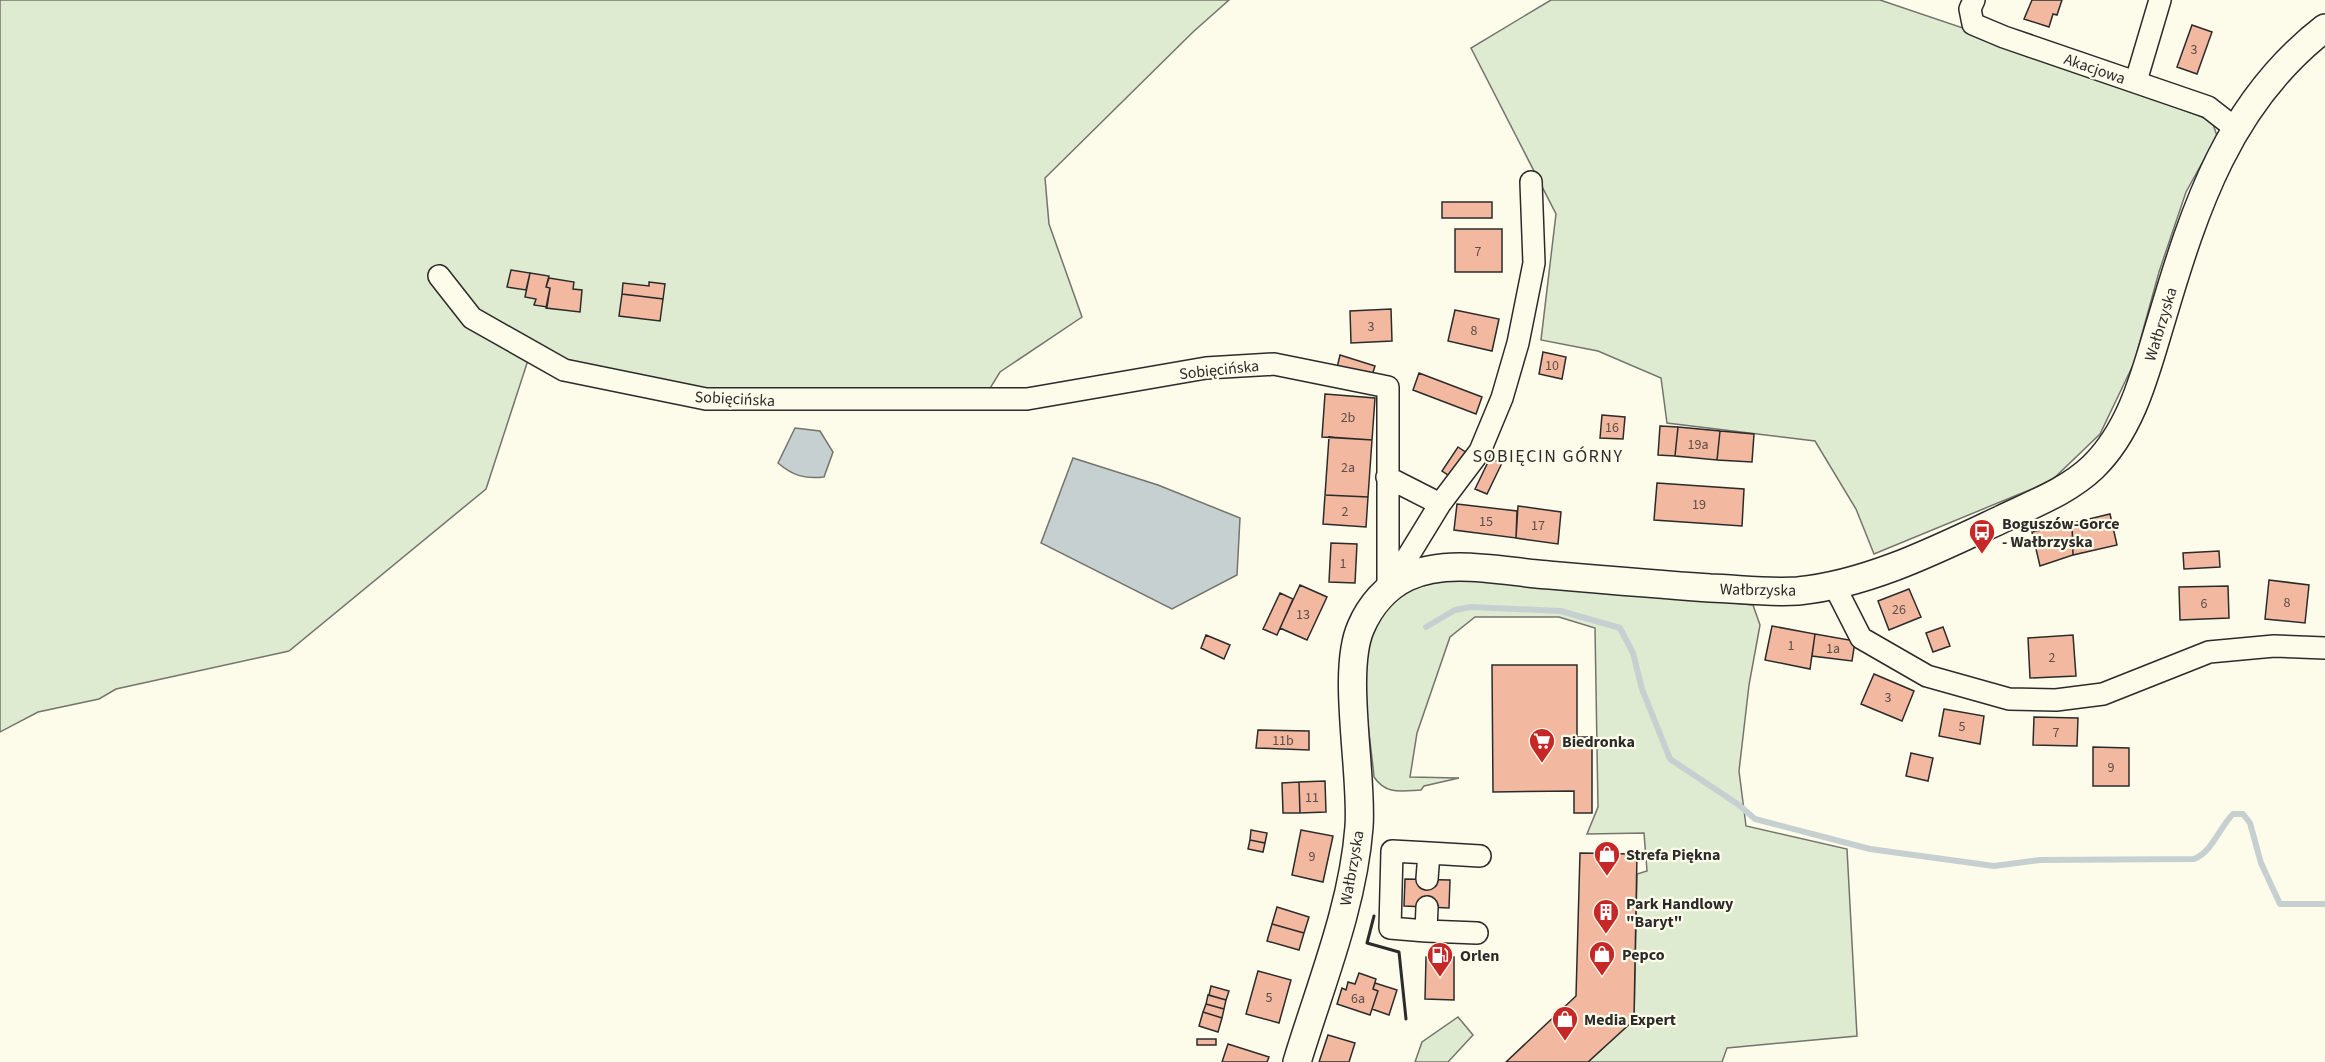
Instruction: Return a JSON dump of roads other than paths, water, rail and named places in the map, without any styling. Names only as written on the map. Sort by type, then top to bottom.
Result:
[{"type":"main road","name":"Wałbrzyska","points":[[1296,1062],[1349,894],[1359,830],[1353,668],[1358,631],[1372,606],[1388,590],[1408,576],[1436,569],[1472,568],[1758,590],[1796,591],[1834,585],[1876,573],[1965,536],[2054,494],[2092,468],[2119,435],[2140,390],[2186,238],[2209,178],[2235,128],[2283,65],[2325,28]]},
{"type":"street","name":"Akacjowa","points":[[1974,0],[1970,9],[1973,24],[2004,37],[2208,107],[2235,128]]},
{"type":"street","points":[[2136,81],[2160,0]]},
{"type":"street","points":[[1388,590],[1440,504],[1480,450],[1502,398],[1518,343],[1534,263],[1531,182]]},
{"type":"street","name":"Sobięcińska","points":[[439,276],[472,318],[564,370],[706,399],[1027,399],[1206,368],[1274,364],[1388,387],[1388,590]]},
{"type":"street","points":[[1387,477],[1440,504]]},
{"type":"street","points":[[1834,585],[1861,638],[1927,676],[2009,699],[2056,700],[2103,694],[2209,652],[2274,646],[2325,648]]},
{"type":"street","points":[[1477,933],[1390,928],[1392,851],[1480,856]]},
{"type":"street","points":[[1427,879],[1429,853]]},
{"type":"street","points":[[1426,931],[1427,907]]},
{"type":"waterway","points":[[1426,627],[1455,610],[1471,607],[1561,611],[1620,628],[1633,653],[1642,689],[1670,759],[1739,805],[1755,819],[1870,849],[1994,866],[2040,860],[2194,859],[2206,851],[2233,814],[2243,814],[2250,823],[2261,863],[2280,904],[2325,904]]},
{"type":"place","name":"Boguszów-Gorce - Wałbrzyska","points":[[1982,555]]},
{"type":"place","name":"Biedronka","points":[[1542,764]]},
{"type":"place","name":"Strefa Piękna","points":[[1607,877]]},
{"type":"place","name":"Park Handlowy \"Baryt\"","points":[[1606,935]]},
{"type":"place","name":"Pepco","points":[[1602,977]]},
{"type":"place","name":"Orlen","points":[[1440,978]]},
{"type":"place","name":"Media Expert","points":[[1565,1042]]},
{"type":"district","name":"SOBIĘCIN GÓRNY","points":[[1548,456]]}]
